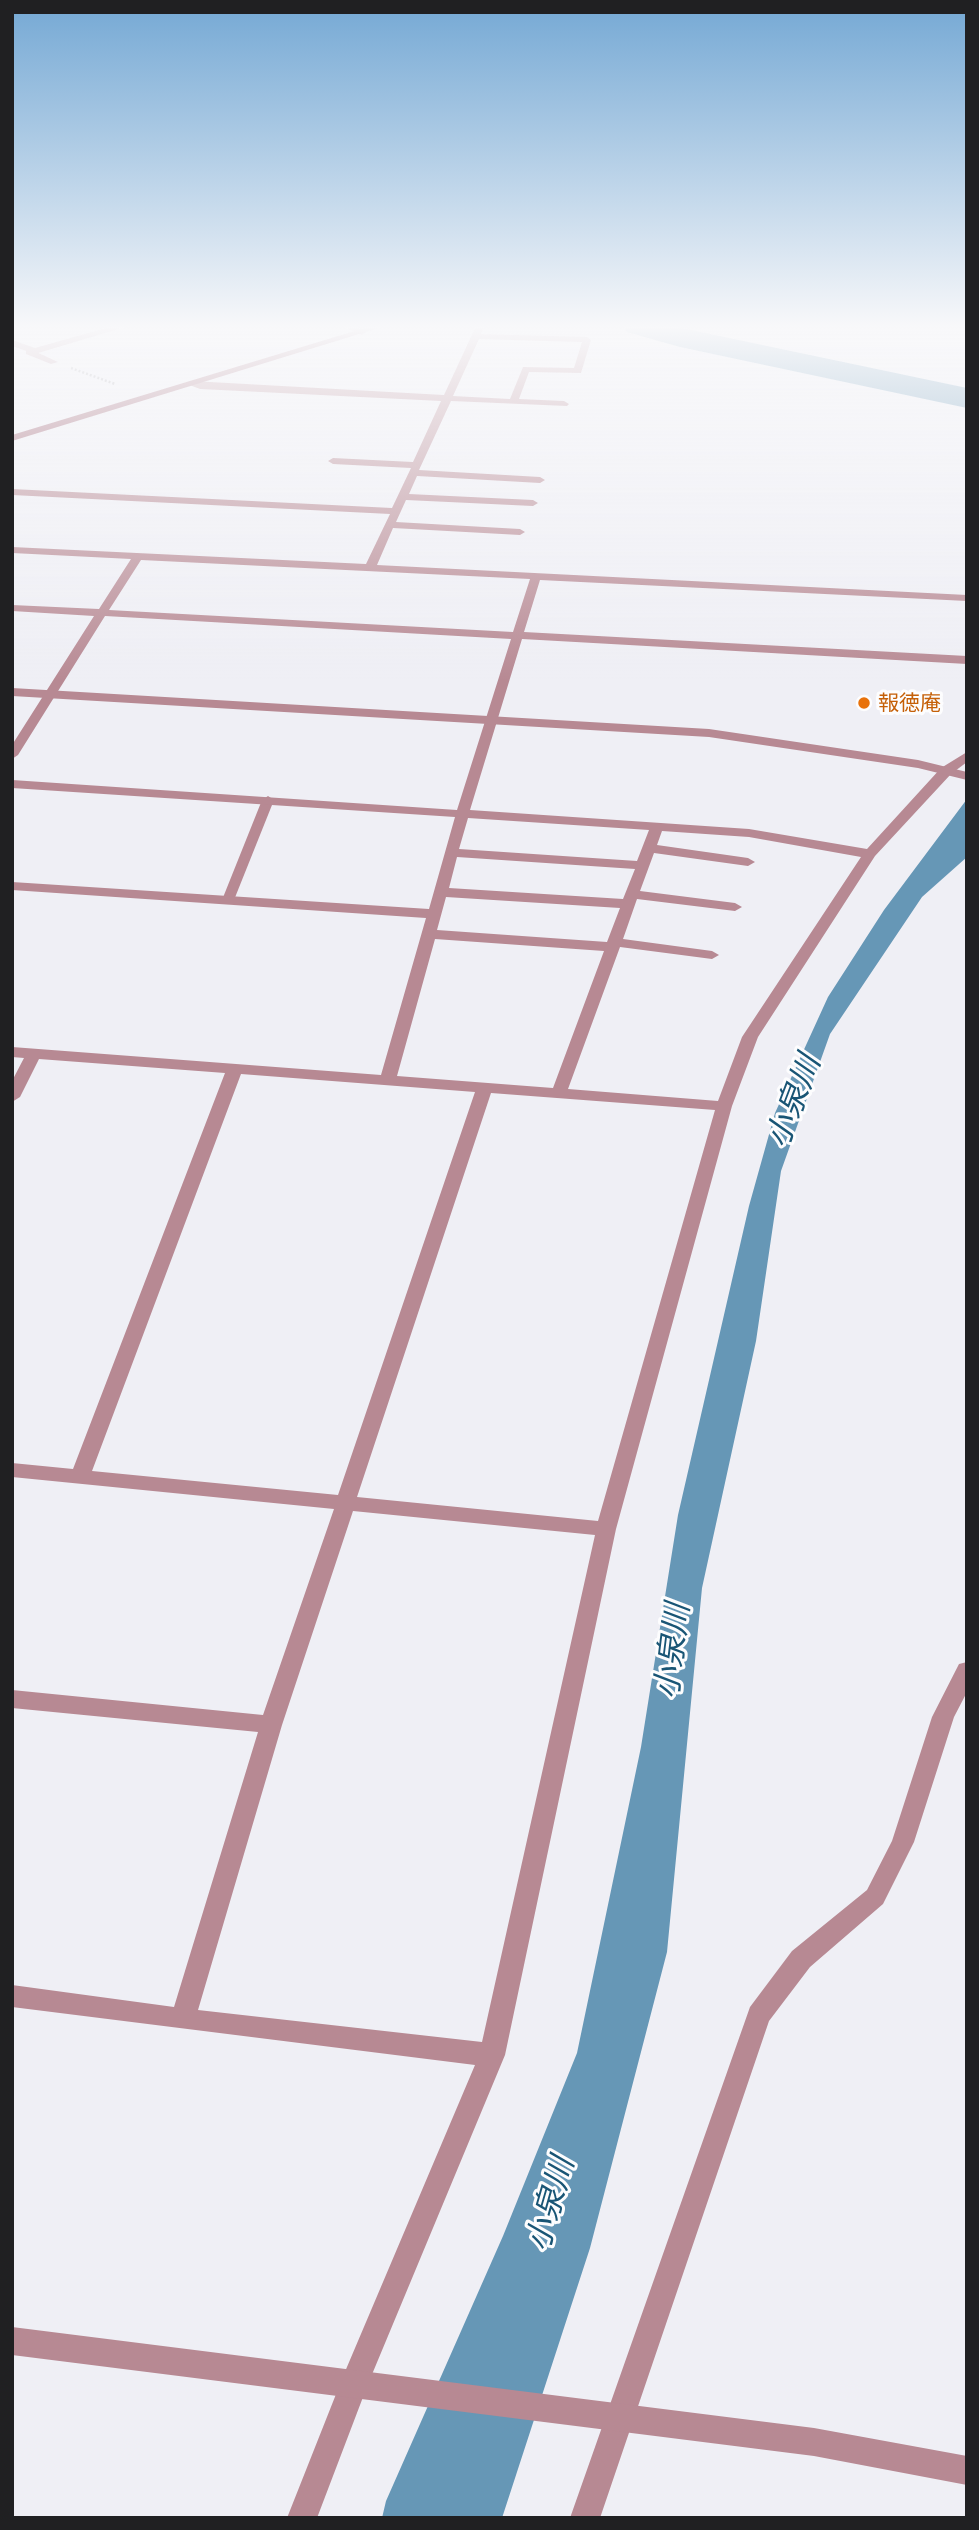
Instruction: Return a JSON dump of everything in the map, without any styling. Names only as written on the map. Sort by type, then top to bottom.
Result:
[{"type":"street","points":[[371,566],[425,444]]},
{"type":"street","points":[[333,461],[540,480]]},
{"type":"street","points":[[12,492],[396,510]]},
{"type":"street","points":[[402,497],[533,503]]},
{"type":"street","points":[[390,525],[520,532]]},
{"type":"street","points":[[12,550],[967,598]]},
{"type":"street","points":[[12,755],[138,556]]},
{"type":"street","points":[[388,1080],[463,812],[494,720],[536,576]]},
{"type":"street","points":[[12,608],[967,660]]},
{"type":"street","points":[[12,691],[709,733],[881,758],[967,776]]},
{"type":"street","points":[[302,2518],[354,2384],[492,2055],[606,1528],[724,1106],[750,1037],[870,854],[946,771],[967,756]]},
{"type":"street","points":[[12,784],[749,833],[870,854]]},
{"type":"street","points":[[559,1093],[657,826]]},
{"type":"street","points":[[649,848],[748,862]]},
{"type":"street","points":[[451,853],[643,865]]},
{"type":"street","points":[[12,886],[434,914]]},
{"type":"street","points":[[440,892],[631,899],[735,907]]},
{"type":"street","points":[[429,934],[614,944],[712,955]]},
{"type":"street","points":[[12,1052],[724,1106]]},
{"type":"street","points":[[12,1097],[34,1054]]},
{"type":"street","points":[[80,1477],[236,1068]]},
{"type":"street","points":[[183,2019],[271,1725],[485,1087]]},
{"type":"street","points":[[12,1470],[606,1528]]},
{"type":"street","points":[[585,2518],[759,2015],[801,1959],[875,1897],[903,1842],[943,1717],[967,1670]]},
{"type":"street","points":[[12,1699],[271,1725]]},
{"type":"street","points":[[12,1996],[492,2055]]},
{"type":"street","points":[[12,2341],[814,2442],[967,2471]]},
{"type":"lane","points":[[228,900],[268,800]]},
{"type":"water","name":"小泉川","points":[[967,799],[967,857],[922,897],[830,1034],[781,1171],[756,1341],[702,1588],[667,1952],[590,2248],[502,2518],[382,2518],[386,2501],[503,2236],[577,2053],[641,1747],[678,1515],[749,1206],[775,1113],[828,997],[884,910]]},
{"type":"place","name":"報徳庵","points":[[864,703]]}]
